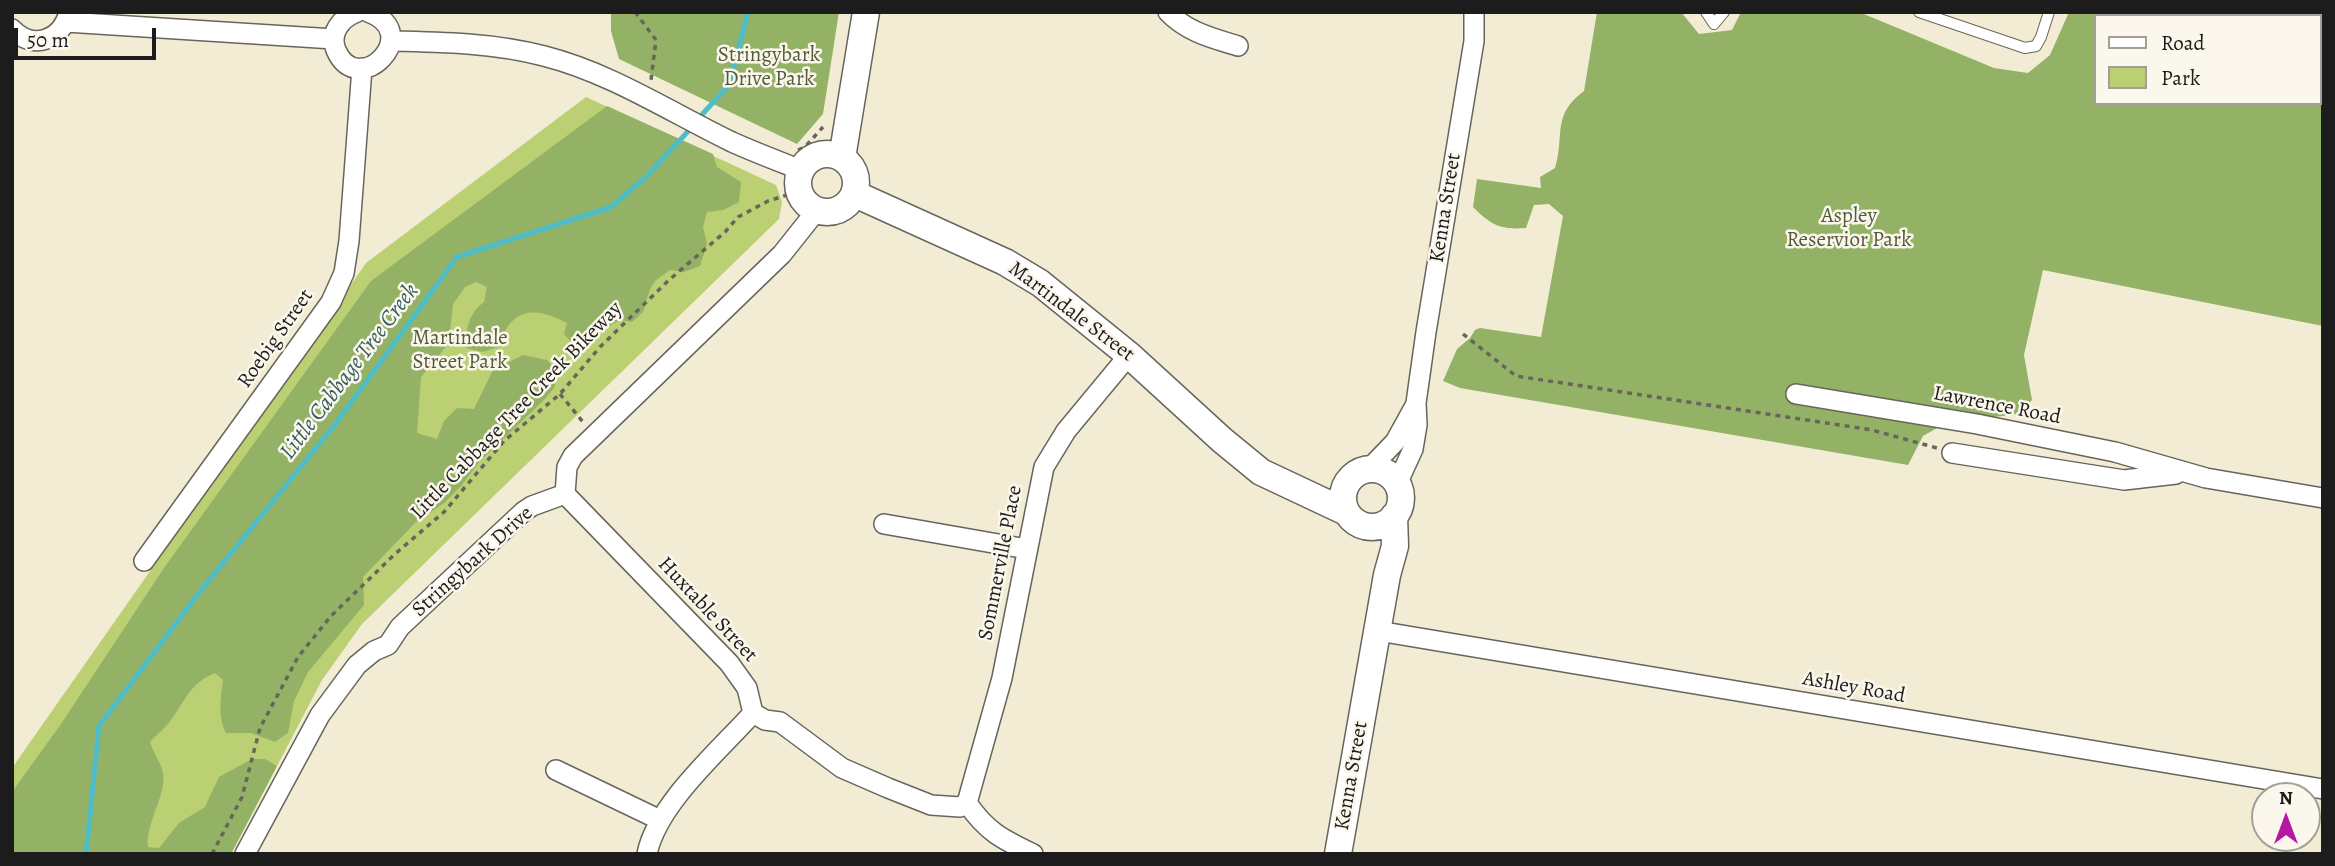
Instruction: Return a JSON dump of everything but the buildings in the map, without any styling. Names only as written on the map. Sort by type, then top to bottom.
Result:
[{"type":"street","points":[[357,12],[341,21],[334,46],[342,60],[362,68],[371,67],[385,57],[391,41],[382,19],[368,12]]},
{"type":"street","points":[[842,158],[866,12]]},
{"type":"street","points":[[1168,12],[1175,20],[1199,34],[1238,46]]},
{"type":"street","name":"Kenna Street","points":[[1338,854],[1387,575],[1395,546],[1394,516],[1400,501],[1397,485],[1413,449],[1418,425],[1416,403],[1474,41],[1474,12]]},
{"type":"street","points":[[12,29],[23,38],[43,41],[60,31],[67,17],[334,39]]},
{"type":"street","points":[[391,41],[479,45],[545,56],[596,75],[733,142],[797,169]]},
{"type":"street","name":"Roebig Street","points":[[144,561],[331,302],[344,272],[349,241],[362,68]]},
{"type":"street","points":[[824,154],[842,158],[849,163],[856,177],[855,194],[843,208],[817,211],[808,205],[799,189],[797,169],[814,157],[824,154]]},
{"type":"street","name":"Martindale Street","points":[[855,194],[1005,262],[1040,284],[1129,355],[1261,472],[1357,519]]},
{"type":"street","points":[[565,494],[566,467],[573,456],[782,254],[817,211]]},
{"type":"street","name":"Sommerville Place","points":[[967,803],[1002,678],[1038,489],[1049,458],[1066,431],[1129,355]]},
{"type":"street","name":"Lawrence Road","points":[[1796,394],[1977,424],[2115,452],[2206,478],[2323,498]]},
{"type":"street","name":"Kenna Street","points":[[1387,575],[1379,548],[1343,498],[1358,477],[1395,442],[1416,403]]},
{"type":"street","name":"Lawrence Road","points":[[1952,453],[2124,480],[2187,472]]},
{"type":"street","points":[[1261,472],[1358,477],[1385,473],[1397,485]]},
{"type":"street","name":"Huxtable Street","points":[[565,494],[729,663],[747,688],[753,713]]},
{"type":"street","name":"Stringybark Drive","points":[[244,854],[320,715],[357,665],[374,651],[388,645],[400,628],[523,512],[531,506],[565,494]]},
{"type":"street","points":[[1357,519],[1382,525],[1394,516]]},
{"type":"street","points":[[884,524],[1027,549]]},
{"type":"street","name":"Ashley Road","points":[[1378,631],[2323,789]]},
{"type":"street","points":[[647,854],[660,820],[674,800],[753,713],[765,720],[780,722],[842,768],[888,788],[931,805],[960,807],[967,803],[981,823],[997,835],[1033,854]]},
{"type":"street","points":[[556,770],[660,820]]},
{"type":"lane","points":[[1706,12],[1714,24],[1724,12]]},
{"type":"lane","points":[[1919,12],[2025,48],[2036,46],[2049,12]]},
{"type":"path","points":[[635,12],[656,40],[650,83]]},
{"type":"path","name":"Little Cabbage Tree Creek Bikeway","points":[[212,854],[242,797],[260,729],[298,657],[331,617],[444,512],[504,441],[560,394],[600,346],[669,280],[725,232],[738,217],[768,201],[787,195],[797,169],[798,150],[805,147],[823,129],[825,122]]},
{"type":"path","points":[[1463,334],[1516,376],[1872,430],[1952,453]]},
{"type":"path","points":[[560,394],[594,435]]},
{"type":"green space","name":"Stringybark Drive Park","points":[[611,12],[839,12],[823,114],[797,144],[619,59],[611,31]]},
{"type":"green space","name":"Aspley Reservior Park","points":[[1597,12],[1681,12],[1699,34],[1732,30],[1741,12],[1859,12],[1994,68],[2028,73],[2050,55],[2069,12],[2128,12],[2130,14],[2094,14],[2094,105],[2321,105],[2321,14],[2195,14],[2323,12],[2323,326],[2043,270],[2024,355],[2032,400],[2018,414],[1946,423],[1923,436],[1908,465],[1460,388],[1443,381],[1457,349],[1475,330],[1480,328],[1541,337],[1563,216],[1549,204],[1534,205],[1526,228],[1496,225],[1473,207],[1477,179],[1541,188],[1540,177],[1555,168],[1563,117],[1574,100],[1584,91]]},
{"type":"green space","name":"Martindale Street Park","points":[[586,97],[776,185],[782,202],[779,219],[362,624],[322,680],[231,854],[12,854],[12,768],[366,263]]},
{"type":"green space","name":"Martindale Street Park","points":[[607,106],[713,154],[717,167],[741,182],[739,202],[723,210],[707,212],[703,227],[707,244],[700,266],[684,272],[670,270],[656,280],[650,289],[643,312],[632,322],[620,320],[592,336],[572,343],[564,334],[567,323],[534,312],[509,324],[498,347],[483,352],[466,348],[466,341],[469,322],[484,302],[487,287],[476,282],[465,287],[453,304],[449,343],[421,377],[417,433],[437,439],[444,421],[457,408],[474,409],[493,370],[523,355],[547,360],[558,373],[554,388],[480,461],[444,503],[416,522],[363,577],[364,605],[308,672],[294,701],[288,733],[275,742],[251,733],[226,733],[221,714],[223,680],[215,673],[195,686],[171,721],[150,742],[162,769],[163,782],[150,828],[148,847],[159,848],[179,823],[205,807],[219,777],[252,759],[265,759],[277,766],[231,854],[12,854],[12,792],[61,724],[164,568],[371,281]]},
{"type":"waterway","name":"Little Cabbage Tree Creek","points":[[698,119],[729,85],[748,12]]},
{"type":"waterway","name":"Little Cabbage Tree Creek","points":[[86,854],[99,726],[198,594],[337,422],[457,257],[611,207],[647,176],[692,127]]}]
